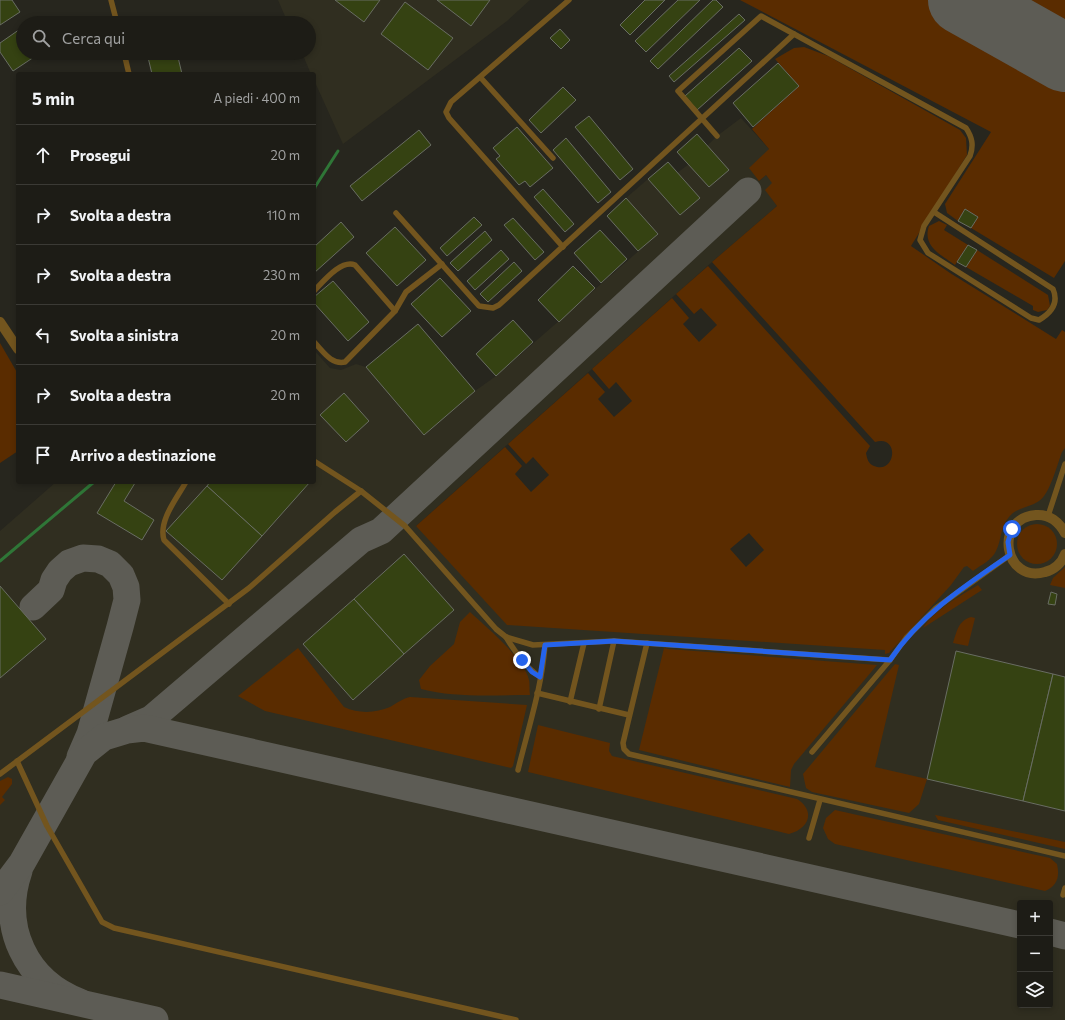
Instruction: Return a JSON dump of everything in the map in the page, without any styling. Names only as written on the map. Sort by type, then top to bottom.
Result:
[{"type":"street","points":[[0,322],[16,346]]},
{"type":"street","points":[[1065,533],[1058,523],[1048,516],[1034,514],[1016,523],[1009,535],[1008,548],[1013,561],[1023,570],[1036,573],[1049,571],[1055,568],[1065,554]]},
{"type":"lane","points":[[111,0],[115,16]]},
{"type":"lane","points":[[563,247],[449,118],[446,112],[451,102],[481,78],[569,0]]},
{"type":"lane","points":[[717,136],[678,91],[761,16],[832,53],[966,128],[972,141],[970,156],[924,226],[920,240],[928,253],[1031,318],[1039,320],[1047,315],[1055,305],[1056,296],[1053,289],[934,212]]},
{"type":"lane","points":[[396,213],[479,306],[492,308],[499,305],[794,34]]},
{"type":"lane","points":[[126,60],[129,72]]},
{"type":"lane","points":[[481,78],[554,158]]},
{"type":"lane","points":[[316,289],[339,269],[345,265],[352,264],[355,265],[395,311]]},
{"type":"lane","points":[[316,344],[329,358],[339,363],[345,362],[395,311],[406,292],[442,264]]},
{"type":"lane","points":[[316,462],[361,491],[405,526],[496,629],[506,637],[532,672],[540,677]]},
{"type":"lane","points":[[1048,516],[1065,464]]},
{"type":"lane","points":[[185,484],[166,518],[162,530],[164,540],[229,604]]},
{"type":"lane","points":[[0,774],[229,604],[361,491]]},
{"type":"lane","points":[[812,752],[890,660],[906,638],[936,608],[1010,555]]},
{"type":"lane","points":[[506,637],[527,644],[545,645],[614,641],[890,660]]},
{"type":"lane","points":[[599,708],[614,641]]},
{"type":"lane","points":[[570,702],[584,643]]},
{"type":"lane","points":[[646,643],[623,743],[624,749],[629,754],[820,800],[1065,856]]},
{"type":"lane","points":[[518,770],[537,693],[545,645]]},
{"type":"lane","points":[[537,693],[629,715]]},
{"type":"lane","points":[[17,761],[47,826],[102,922],[114,928],[516,1020]]},
{"type":"lane","points":[[809,838],[820,800]]},
{"type":"lane","points":[[1064,895],[1065,888]]},
{"type":"shaded area","points":[[278,0],[530,0],[507,21],[343,144],[316,84],[316,72],[310,72],[305,60],[316,60],[316,16],[285,16]]},
{"type":"shaded area","points":[[740,0],[934,0],[1065,74],[1065,261],[1054,278],[971,228],[978,217],[965,209],[958,221],[947,213],[945,204],[991,132]]},
{"type":"shaded area","points":[[992,0],[1065,0],[1065,41]]},
{"type":"shaded area","points":[[804,47],[828,56],[960,130],[966,138],[967,155],[911,246],[950,273],[1056,339],[1062,330],[1065,332],[1065,448],[1062,452],[1050,486],[1039,501],[1019,509],[1009,517],[1004,525],[998,547],[992,557],[973,571],[967,566],[964,567],[951,585],[889,653],[885,654],[885,650],[507,625],[416,526],[505,447],[522,466],[515,474],[531,492],[549,475],[533,457],[526,464],[508,444],[588,373],[605,392],[598,399],[614,417],[632,401],[616,382],[609,389],[592,369],[672,298],[689,318],[683,324],[699,342],[717,325],[701,308],[694,314],[676,294],[708,266],[870,446],[866,453],[870,464],[881,467],[887,465],[891,460],[891,448],[888,444],[883,441],[875,442],[712,262],[777,206],[765,190],[772,183],[766,175],[759,181],[749,168],[769,149],[752,129],[799,86],[775,59],[794,48]],"holes":[[[749,533],[764,550],[746,567],[730,549]]]},
{"type":"shaded area","points":[[741,118],[769,149],[759,181],[766,175],[773,183],[766,190],[777,206],[712,262],[416,526],[886,650],[1065,437],[1065,1020],[0,1020],[0,531],[54,484],[316,484],[316,352],[330,368],[341,370],[356,364],[366,367],[424,434],[475,391],[496,376],[658,234],[626,198],[648,179],[680,215],[699,198],[677,173],[689,164],[709,187],[728,170],[707,146],[717,136]]},
{"type":"shaded area","points":[[939,221],[947,225],[944,230],[968,245],[955,265],[939,254],[930,244],[928,239],[929,226]]},
{"type":"shaded area","points":[[977,250],[1048,295],[1050,306],[1047,310],[1038,312],[1033,310],[1033,306],[966,267]]},
{"type":"shaded area","points":[[0,343],[16,371],[16,452],[0,463]]},
{"type":"shaded area","points":[[1041,524],[1048,527],[1054,533],[1057,544],[1056,552],[1048,561],[1041,564],[1033,564],[1026,561],[1018,552],[1017,540],[1020,533],[1029,525]]},
{"type":"shaded area","points":[[1065,567],[1065,588],[1050,585],[1053,578]]},
{"type":"shaded area","points":[[978,585],[982,590],[923,628],[941,609]]},
{"type":"shaded area","points":[[470,612],[504,643],[520,662],[529,680],[530,695],[461,695],[421,689],[419,680],[430,666],[454,644],[460,622]]},
{"type":"shaded area","points":[[971,617],[975,618],[968,646],[953,643],[957,631],[963,621]]},
{"type":"shaded area","points":[[298,648],[344,707],[356,711],[379,711],[410,697],[527,705],[513,766],[511,768],[265,711],[238,696]]},
{"type":"shaded area","points":[[664,648],[877,665],[794,764],[791,770],[790,787],[639,750]]},
{"type":"shaded area","points":[[895,664],[899,665],[875,767],[927,779],[919,804],[909,813],[812,792],[806,788],[803,774]]},
{"type":"shaded area","points":[[538,725],[610,743],[609,751],[612,756],[797,799],[807,809],[808,819],[796,832],[789,834],[528,772]]},
{"type":"shaded area","points":[[8,777],[12,779],[12,784],[2,797],[5,800],[0,805],[0,781]]},
{"type":"shaded area","points":[[835,810],[1050,858],[1057,864],[1058,877],[1055,884],[1045,891],[835,844],[828,839],[823,828],[826,818]]},
{"type":"shaded area","points":[[935,815],[1065,842],[1065,849],[938,820]]},
{"type":"building","points":[[0,0],[12,0],[20,12],[0,25]]},
{"type":"building","points":[[335,0],[380,0],[364,22]]},
{"type":"building","points":[[437,0],[490,0],[471,26]]},
{"type":"building","points":[[645,0],[665,0],[630,35],[620,25]]},
{"type":"building","points":[[678,0],[700,0],[646,52],[635,41]]},
{"type":"building","points":[[713,0],[716,0],[723,7],[658,69],[650,61]]},
{"type":"building","points":[[405,2],[453,38],[428,70],[381,34]]},
{"type":"building","points":[[739,14],[745,20],[674,82],[669,76]]},
{"type":"building","points":[[560,29],[570,40],[561,49],[550,38]]},
{"type":"building","points":[[16,32],[16,60],[30,60],[13,71],[0,52],[0,43]]},
{"type":"building","points":[[739,48],[752,61],[697,110],[685,96]]},
{"type":"building","points":[[149,60],[179,60],[182,72],[152,72]]},
{"type":"building","points":[[778,63],[799,86],[753,127],[733,103]]},
{"type":"building","points":[[563,87],[576,100],[541,133],[529,120]]},
{"type":"building","points":[[589,116],[633,169],[620,180],[575,127]]},
{"type":"building","points":[[517,127],[553,168],[530,187],[525,181],[519,185],[496,159],[500,156],[493,148]]},
{"type":"building","points":[[419,130],[431,145],[362,201],[350,186]]},
{"type":"building","points":[[697,134],[729,170],[709,187],[677,152]]},
{"type":"building","points":[[566,138],[611,192],[598,203],[553,150]]},
{"type":"building","points":[[668,162],[700,198],[680,215],[648,179]]},
{"type":"building","points":[[543,189],[574,224],[565,232],[534,197]]},
{"type":"building","points":[[626,198],[658,234],[638,251],[607,216]]},
{"type":"building","points":[[965,209],[978,217],[971,228],[958,221]]},
{"type":"building","points":[[474,217],[482,225],[447,256],[440,248]]},
{"type":"building","points":[[513,218],[544,252],[535,260],[504,225]]},
{"type":"building","points":[[341,222],[354,237],[316,271],[316,245]]},
{"type":"building","points":[[395,227],[426,260],[397,286],[366,253]]},
{"type":"building","points":[[600,230],[627,259],[601,283],[574,253]]},
{"type":"building","points":[[485,231],[492,240],[458,271],[450,263]]},
{"type":"building","points":[[968,245],[977,250],[966,267],[957,262]]},
{"type":"building","points":[[501,250],[509,259],[475,290],[467,281]]},
{"type":"building","points":[[514,262],[522,271],[488,302],[480,294]]},
{"type":"building","points":[[573,266],[595,288],[559,322],[538,300]]},
{"type":"building","points":[[440,278],[471,311],[442,337],[411,304]]},
{"type":"building","points":[[333,281],[369,322],[348,341],[316,305],[316,295]]},
{"type":"building","points":[[513,320],[533,342],[496,376],[476,354]]},
{"type":"building","points":[[418,324],[475,391],[424,435],[366,367]]},
{"type":"building","points":[[344,393],[369,421],[346,442],[320,415]]},
{"type":"building","points":[[115,484],[134,484],[124,501],[154,520],[142,540],[97,513]]},
{"type":"building","points":[[208,484],[308,484],[262,536],[207,486]]},
{"type":"building","points":[[207,486],[262,536],[222,580],[166,531]]},
{"type":"building","points":[[404,554],[454,610],[404,654],[354,599]]},
{"type":"building","points":[[0,586],[46,639],[0,678]]},
{"type":"building","points":[[1051,592],[1057,594],[1055,605],[1048,604]]},
{"type":"building","points":[[354,599],[404,654],[353,700],[303,644]]},
{"type":"building","points":[[956,651],[1053,674],[1023,801],[927,779]]},
{"type":"building","points":[[1053,674],[1065,677],[1065,811],[1023,801]]},
{"type":"waterway","points":[[316,185],[338,151]]},
{"type":"waterway","points":[[0,561],[92,484]]},
{"type":"taxiway","points":[[128,729],[151,719],[361,540],[381,531],[748,191]]},
{"type":"taxiway","points":[[33,607],[51,590],[54,580],[60,571],[69,563],[83,558],[98,559],[110,564],[121,575],[126,587],[127,600],[120,627],[90,734],[80,757]]},
{"type":"taxiway","points":[[0,892],[22,863],[84,753],[104,737],[127,730],[144,728],[1017,924]]},
{"type":"taxiway","points":[[19,871],[14,892],[13,912],[15,932],[22,950],[32,966],[45,981],[61,993],[80,1002]]},
{"type":"taxiway","points":[[1053,933],[1065,936]]},
{"type":"taxiway","points":[[0,985],[155,1020]]},
{"type":"runway","points":[[962,0],[1065,58]]},
{"type":"route","points":[[522,660],[532,672],[540,677],[544,662],[545,645],[614,641],[890,660],[906,638],[936,608],[1010,555],[1008,542],[1012,529]]}]
